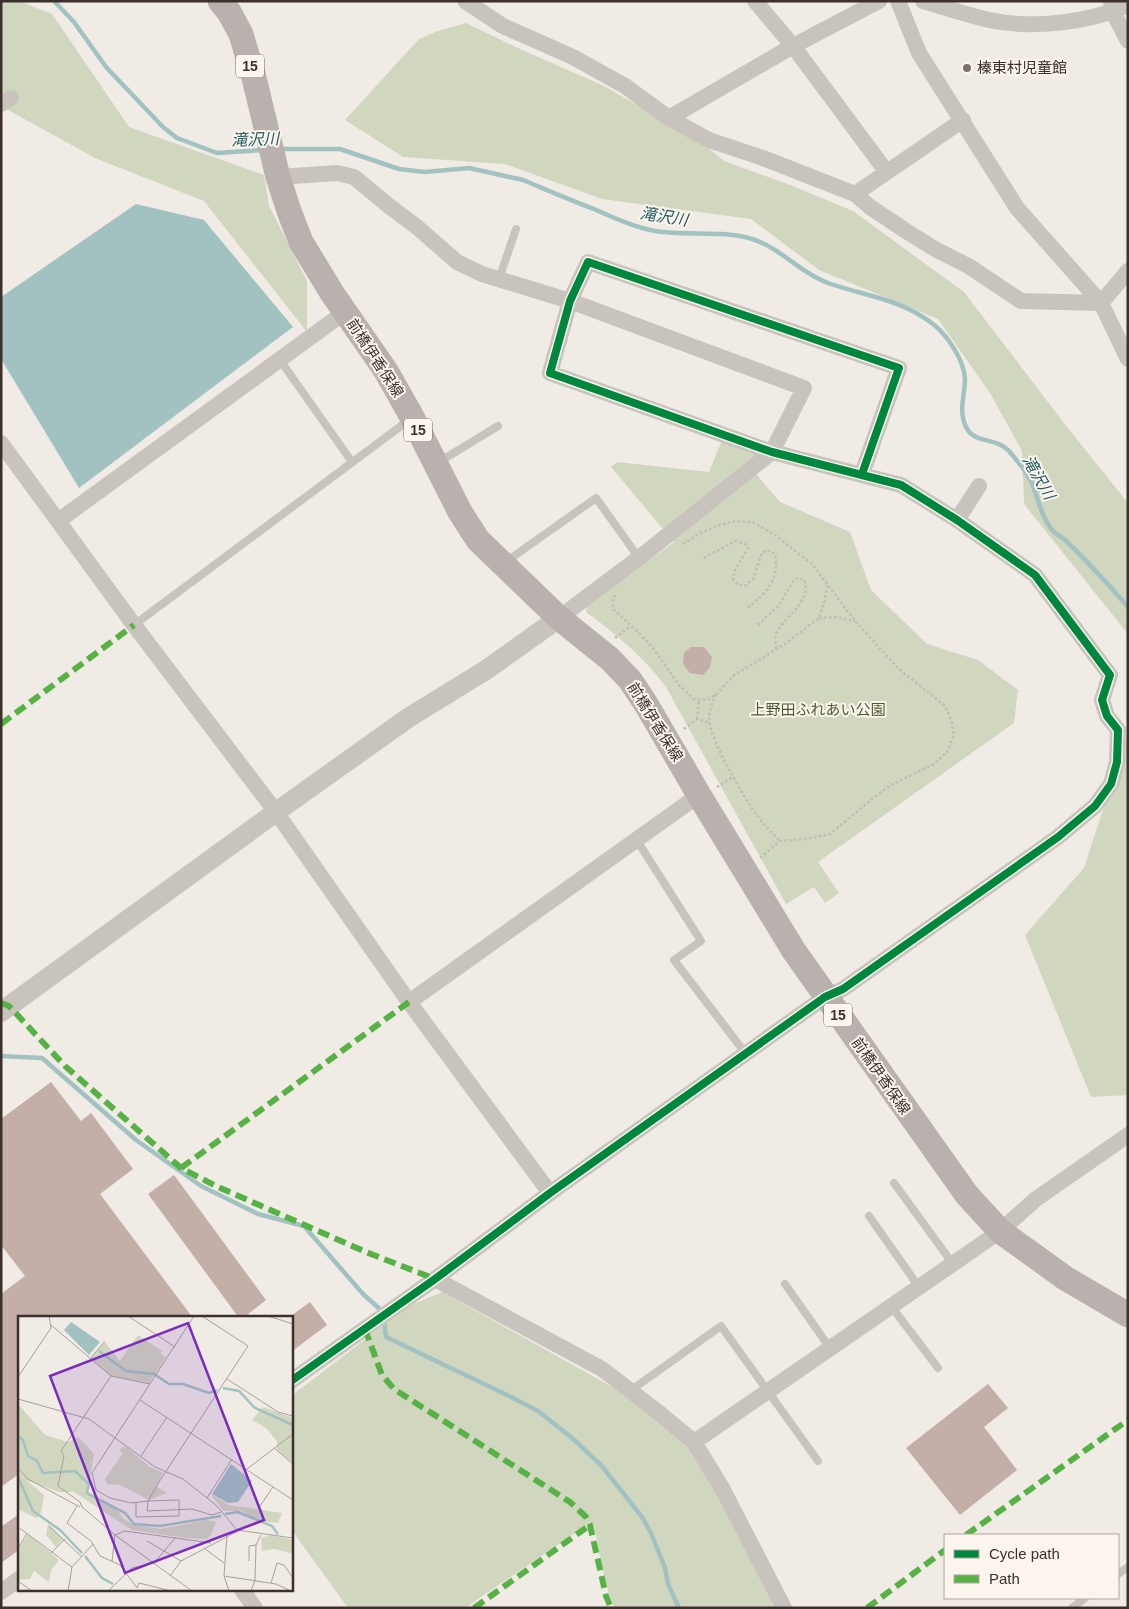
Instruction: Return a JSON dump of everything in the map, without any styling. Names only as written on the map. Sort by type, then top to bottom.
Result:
[{"type":"main road","name":"前橋伊香保線","points":[[220,1],[229,12],[240,34],[254,78],[288,211],[301,242],[316,270],[386,371],[412,417],[460,512],[478,540],[559,618],[610,659],[630,680],[708,791],[794,951],[967,1196],[1000,1231],[1066,1278],[1128,1315]]},
{"type":"street","points":[[465,1],[502,26],[573,57],[625,86],[669,118],[709,140],[762,158],[855,194],[906,231],[970,267],[1021,301],[1101,303]]},
{"type":"street","points":[[755,1],[793,46],[886,171]]},
{"type":"street","points":[[669,118],[793,46],[879,1]]},
{"type":"street","points":[[898,1],[919,53],[1017,208],[1101,303],[1128,358]]},
{"type":"street","points":[[923,1],[991,21],[1026,24],[1065,23],[1117,6],[1128,41]]},
{"type":"street","points":[[855,194],[963,120]]},
{"type":"street","points":[[1,1012],[408,718],[486,670],[639,558],[772,452],[804,388],[570,300],[482,274],[457,262],[417,227],[354,177],[337,173],[277,171]]},
{"type":"street","points":[[292,1380],[550,1193],[826,997],[843,989],[1058,837],[1095,806],[1111,784],[1117,762],[1118,730],[1106,716],[1102,700],[1110,675],[1035,575],[957,520],[901,485],[772,452],[550,373],[570,300],[588,262],[899,368],[862,474]]},
{"type":"street","points":[[1101,303],[1128,272]]},
{"type":"street","points":[[58,521],[345,312]]},
{"type":"street","points":[[1,443],[134,625],[276,812],[408,1002],[550,1193]]},
{"type":"street","points":[[957,520],[979,486]]},
{"type":"street","points":[[408,1002],[708,791]]},
{"type":"street","points":[[694,1442],[1000,1231],[1036,1199],[1128,1135]]},
{"type":"street","points":[[435,1278],[602,1369],[694,1442],[722,1488],[784,1608]]},
{"type":"street","points":[[1,1592],[18,1580]]},
{"type":"street","points":[[243,1592],[255,1608]]},
{"type":"lane","points":[[499,279],[516,229]]},
{"type":"lane","points":[[280,360],[352,462]]},
{"type":"lane","points":[[134,625],[412,417]]},
{"type":"lane","points":[[436,465],[498,426]]},
{"type":"lane","points":[[502,563],[514,557],[596,498],[639,558]]},
{"type":"lane","points":[[636,840],[701,941],[674,960],[746,1054]]},
{"type":"lane","points":[[894,1183],[953,1264]]},
{"type":"lane","points":[[868,1216],[919,1287]]},
{"type":"lane","points":[[785,1284],[830,1348]]},
{"type":"lane","points":[[891,1306],[938,1368]]},
{"type":"lane","points":[[630,1390],[721,1326],[818,1461]]},
{"type":"lane","points":[[1072,1608],[1084,1599]]},
{"type":"path","points":[[677,548],[700,533],[735,521],[754,523],[776,535],[813,565],[855,621],[899,669],[945,706],[954,735],[947,752],[934,764],[891,785],[830,834],[812,838],[780,840],[756,861]]},
{"type":"path","points":[[704,558],[735,540],[745,544],[748,548],[734,572],[733,579],[737,584],[745,586],[753,579],[762,553],[768,550],[775,554],[776,571],[769,587],[764,595],[746,609]]},
{"type":"path","points":[[758,625],[778,606],[794,580],[798,578],[804,580],[806,591],[798,608],[777,631],[775,641],[777,649]]},
{"type":"path","points":[[819,618],[825,600],[827,584]]},
{"type":"path","points":[[616,592],[613,599],[613,609],[653,648],[679,685],[694,700],[707,700],[716,694],[733,676],[777,649],[819,618],[835,617],[855,621]]},
{"type":"path","points":[[615,638],[631,626]]},
{"type":"path","points":[[716,694],[710,709],[710,723],[716,742],[746,800],[759,818],[780,840]]},
{"type":"path","points":[[684,729],[697,719],[699,700]]},
{"type":"path","points":[[697,719],[710,723]]},
{"type":"path","points":[[708,791],[734,776]]},
{"type":"green space","points":[[1,1],[19,1],[52,14],[129,127],[264,175],[269,206],[307,281],[307,332],[204,201],[95,158],[1,106]]},
{"type":"green space","points":[[466,23],[602,85],[696,138],[724,161],[793,186],[853,211],[964,292],[1067,427],[1128,503],[1128,634],[1024,504],[1022,451],[990,393],[938,319],[819,270],[751,219],[602,199],[505,164],[403,157],[345,120],[419,39]]},
{"type":"green space","name":"上野田ふれあい公園","points":[[722,440],[760,454],[756,474],[780,502],[850,532],[871,590],[927,644],[978,660],[1018,690],[1014,723],[818,862],[839,893],[825,903],[814,887],[786,904],[666,687],[629,646],[586,612],[587,606],[674,542],[611,467],[617,462],[709,472]]},
{"type":"green space","points":[[1128,732],[1128,1095],[1091,1097],[1025,935],[1084,868]]},
{"type":"green space","points":[[442,1292],[632,1398],[689,1445],[718,1490],[777,1608],[614,1608],[591,1522],[465,1608],[348,1608],[292,1530],[292,1395],[409,1306]]},
{"type":"water","points":[[136,204],[204,220],[293,327],[79,488],[1,359],[1,297]]},
{"type":"building","points":[[691,647],[704,647],[712,657],[710,667],[703,675],[690,673],[683,664],[684,653]]},
{"type":"building","points":[[51,1082],[81,1121],[91,1113],[133,1169],[100,1194],[192,1316],[18,1316],[18,1475],[1,1487],[1,1294],[25,1276],[1,1245],[1,1119]]},
{"type":"building","points":[[174,1175],[266,1300],[246,1316],[238,1316],[148,1194]]},
{"type":"building","points":[[310,1302],[327,1325],[292,1351],[291,1316]]},
{"type":"building","points":[[988,1384],[1008,1408],[984,1427],[1017,1470],[960,1515],[906,1448]]},
{"type":"building","points":[[18,1515],[18,1551],[1,1563],[1,1527]]},
{"type":"waterway","name":"滝沢川","points":[[54,1],[74,22],[106,67],[163,127],[177,138],[217,153],[263,150]]},
{"type":"waterway","name":"滝沢川","points":[[280,149],[340,149],[399,169],[425,172],[469,168],[523,180],[624,222],[647,229],[667,232],[741,236],[772,248],[818,279],[895,303],[921,316],[944,335],[962,364],[965,379],[962,415],[966,427],[974,436],[998,444],[1009,451],[1031,481],[1043,514],[1054,532],[1080,555],[1128,607]]},
{"type":"waterway","points":[[1,1056],[42,1058],[136,1140],[201,1186],[258,1214],[304,1226],[363,1294],[382,1311]]},
{"type":"waterway","points":[[384,1321],[386,1337],[538,1411],[571,1437],[601,1465],[642,1517],[651,1533],[665,1568],[668,1584],[679,1608]]},
{"type":"marked path","points":[[1,724],[134,625]]},
{"type":"marked path","points":[[181,1168],[409,1002]]},
{"type":"marked path","points":[[1,1003],[9,1006],[65,1066],[181,1168],[218,1187],[366,1252],[435,1279]]},
{"type":"marked path","points":[[365,1329],[382,1375],[394,1389],[570,1502],[586,1517],[590,1525],[606,1596],[611,1608]]},
{"type":"marked path","points":[[967,1534],[1128,1420]]},
{"type":"marked path","points":[[474,1608],[590,1525]]},
{"type":"marked path","points":[[867,1608],[944,1551]]},
{"type":"cycle path","points":[[292,1380],[825,997],[843,989],[1058,837],[1095,806],[1111,784],[1117,762],[1118,730],[1107,716],[1102,700],[1110,675],[1035,575],[957,520],[901,485],[772,452],[550,373],[570,301],[588,262],[899,368],[862,474]]},
{"type":"place","name":"榛東村児童館","points":[[967,68]]}]
